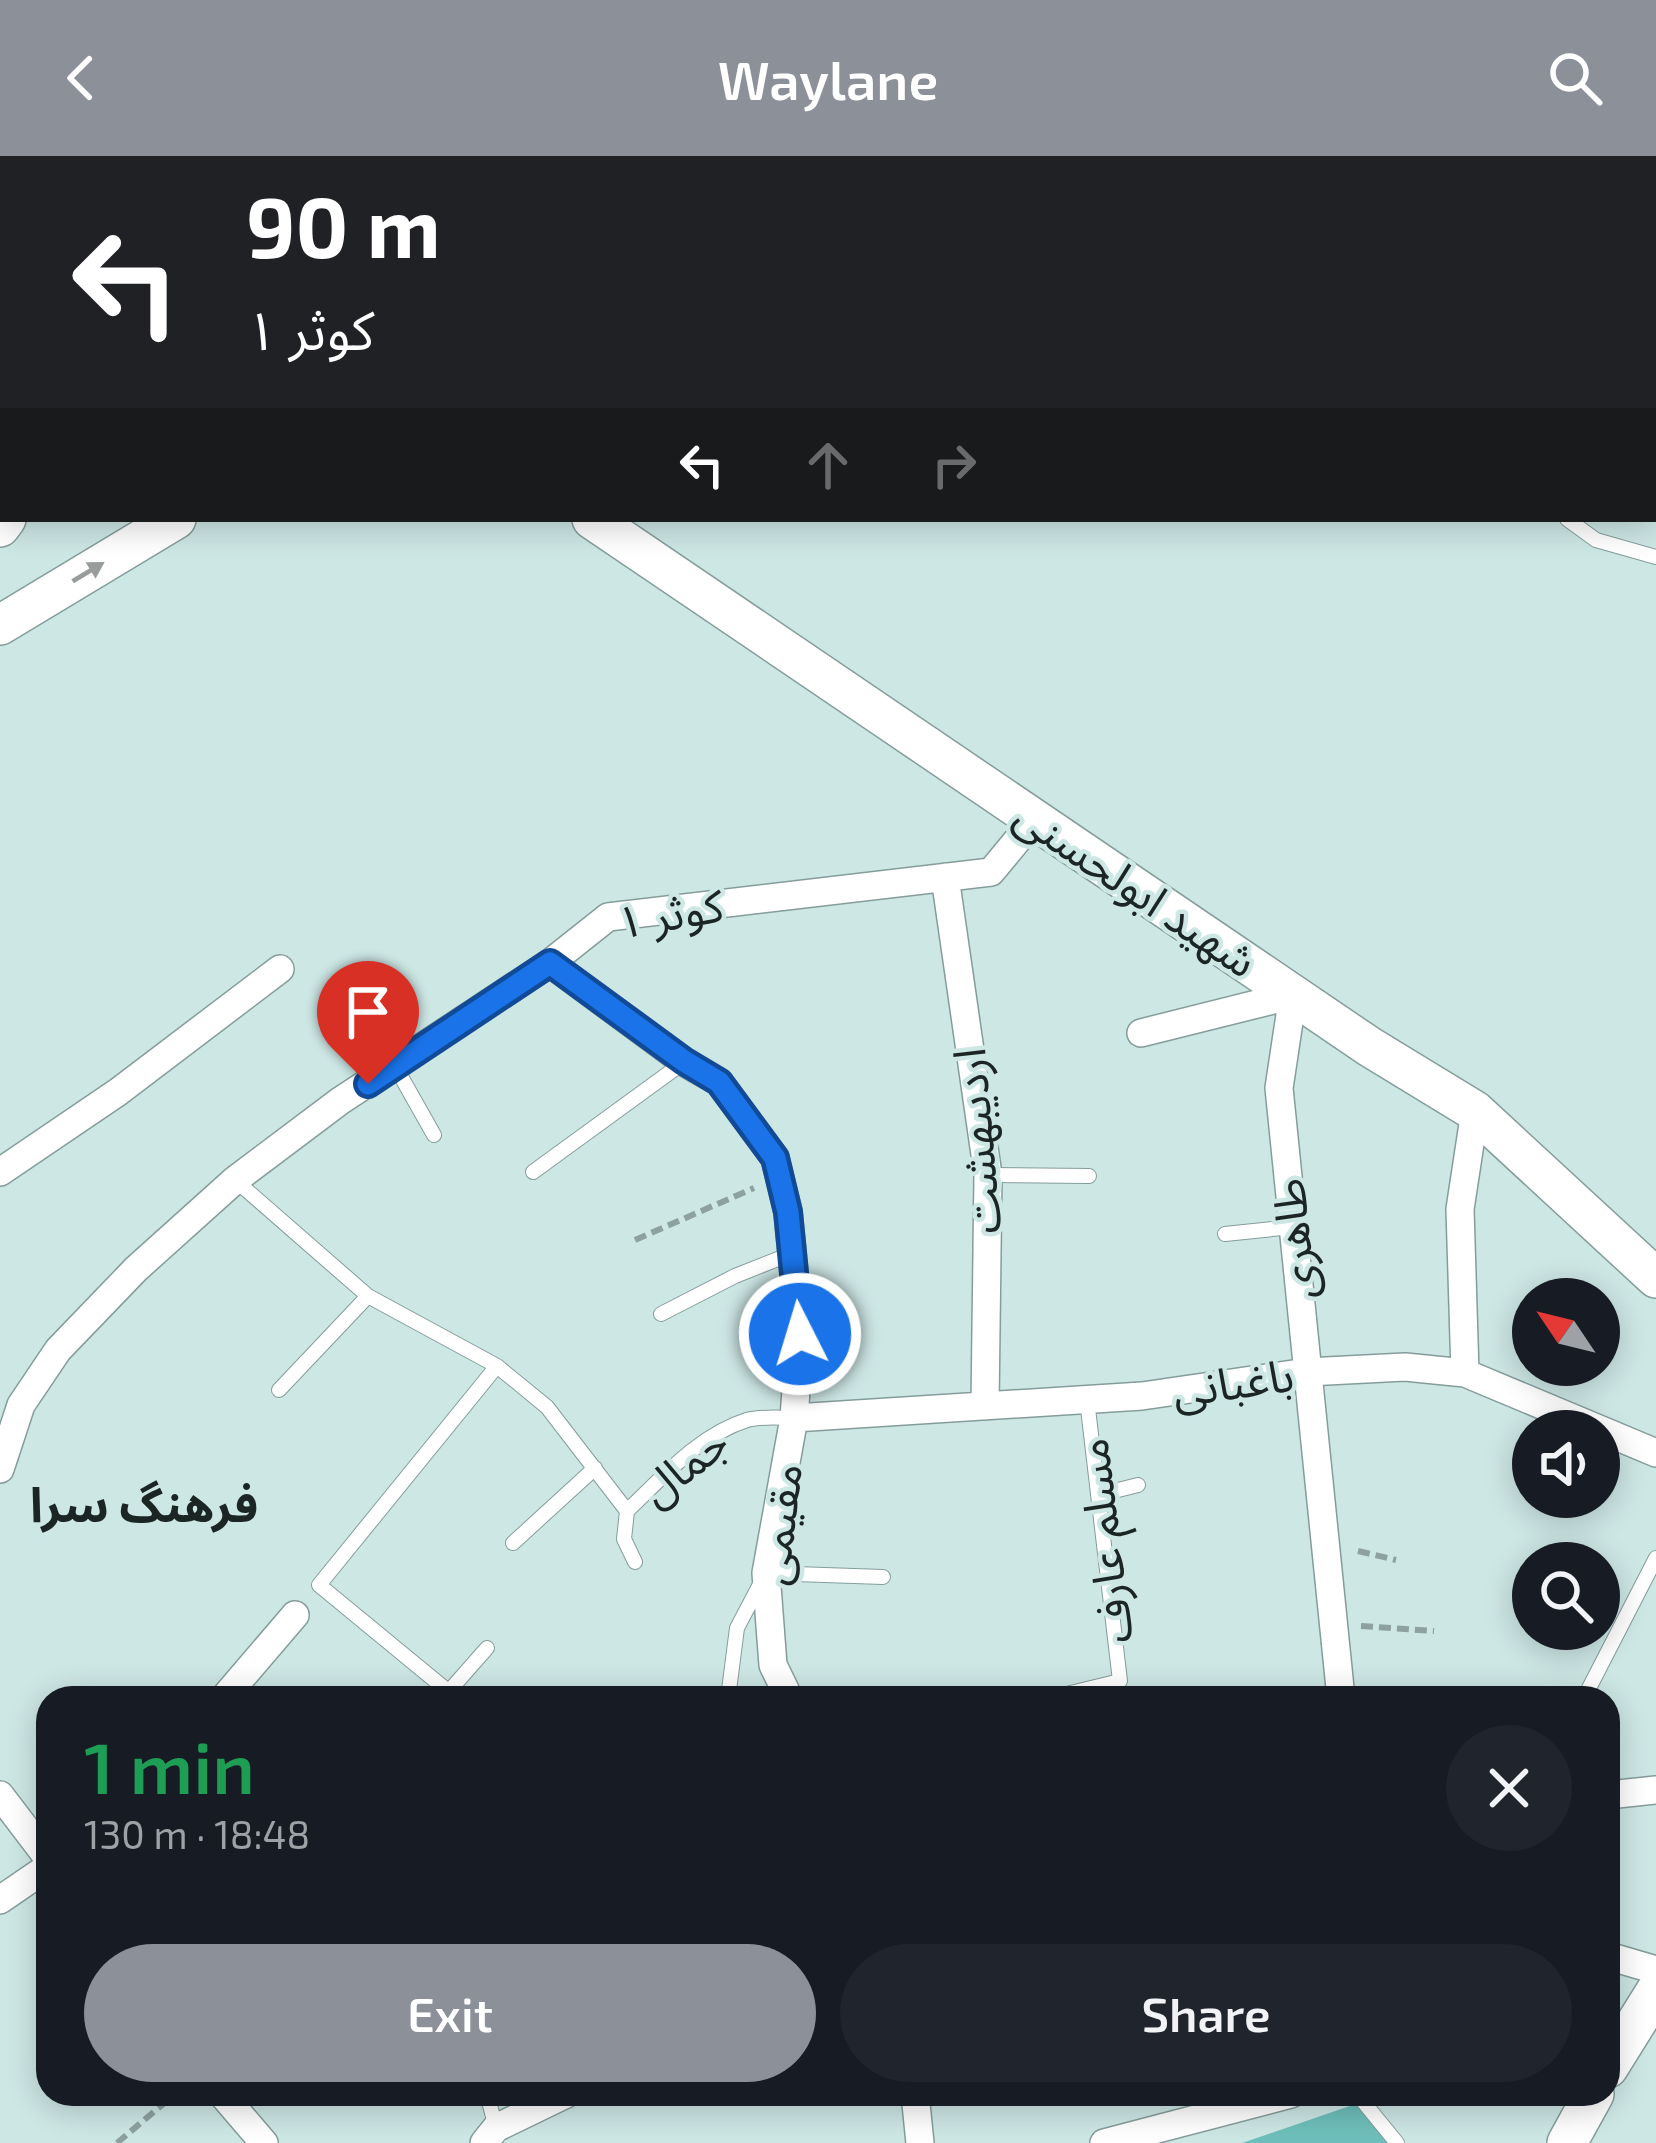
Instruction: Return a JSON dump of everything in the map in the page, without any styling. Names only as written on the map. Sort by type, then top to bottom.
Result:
[{"type":"street","points":[[0,625],[171,522]]},
{"type":"street","name":"شهید ابولحسنی","points":[[594,522],[1293,995],[1475,1111],[1656,1278]]},
{"type":"street","name":"کوثر ۱","points":[[0,1469],[21,1406],[58,1350],[136,1269],[235,1180],[340,1101],[550,963],[608,917],[991,872],[1034,820]]},
{"type":"street","name":"اردیبهشت","points":[[945,878],[988,1175],[985,1406]]},
{"type":"street","name":"مقیمی","points":[[550,963],[719,1082],[775,1158],[793,1253],[800,1334],[794,1418],[766,1573],[773,1665],[783,1686]]},
{"type":"street","points":[[0,1172],[118,1092],[280,969]]},
{"type":"street","points":[[1141,1033],[1293,995]]},
{"type":"street","name":"طاهری","points":[[1293,995],[1280,1088],[1340,1686]]},
{"type":"street","points":[[1465,1373],[1460,1209],[1475,1111]]},
{"type":"street","name":"باغبانی","points":[[794,1418],[1142,1396],[1307,1372],[1405,1367],[1465,1373],[1656,1453]]},
{"type":"street","points":[[234,1686],[295,1615]]},
{"type":"street","points":[[1620,1794],[1656,1790]]},
{"type":"street","points":[[0,1796],[36,1858]]},
{"type":"street","points":[[0,1900],[36,1879]]},
{"type":"street","points":[[1620,1960],[1656,1970]]},
{"type":"street","points":[[1620,2048],[1656,1990]]},
{"type":"street","points":[[232,2106],[264,2143]]},
{"type":"street","points":[[490,2136],[544,2106]]},
{"type":"street","points":[[916,2106],[920,2143]]},
{"type":"street","points":[[1104,2143],[1245,2106]]},
{"type":"street","points":[[1567,2143],[1587,2106]]},
{"type":"lane","points":[[1571,522],[1596,540],[1656,557]]},
{"type":"lane","points":[[532,1172],[684,1061]]},
{"type":"lane","points":[[395,1066],[434,1135]]},
{"type":"lane","points":[[988,1175],[1089,1176]]},
{"type":"lane","points":[[235,1180],[368,1296],[497,1366],[547,1406],[627,1510]]},
{"type":"lane","points":[[1225,1234],[1292,1227]]},
{"type":"lane","points":[[661,1314],[793,1253]]},
{"type":"lane","points":[[279,1390],[368,1296]]},
{"type":"lane","points":[[436,1686],[319,1585],[497,1366]]},
{"type":"lane","name":"مسلم عارف","points":[[1087,1400],[1120,1682],[1102,1686]]},
{"type":"lane","name":"جمال","points":[[635,1562],[623,1539],[627,1510],[711,1435],[751,1419],[794,1418]]},
{"type":"lane","points":[[513,1544],[595,1468]]},
{"type":"lane","points":[[1098,1495],[1138,1485]]},
{"type":"lane","points":[[1590,1686],[1656,1558]]},
{"type":"lane","points":[[730,1686],[737,1628],[766,1573],[883,1577]]},
{"type":"lane","points":[[454,1686],[487,1648]]},
{"type":"lane","points":[[488,2106],[490,2136]]},
{"type":"lane","points":[[1367,2106],[1397,2143]]},
{"type":"path","points":[[635,1240],[779,1177]]},
{"type":"path","points":[[1333,1624],[1434,1630]]},
{"type":"path","points":[[117,2143],[161,2106]]},
{"type":"shaded area","points":[[1350,2106],[1375,2106],[1399,2143],[1242,2143]]},
{"type":"district","name":"فرهنگ سرا","points":[[144,1505]]},
{"type":"route","points":[[368,1084],[550,963],[719,1082],[775,1158],[788,1212],[800,1334]]}]
